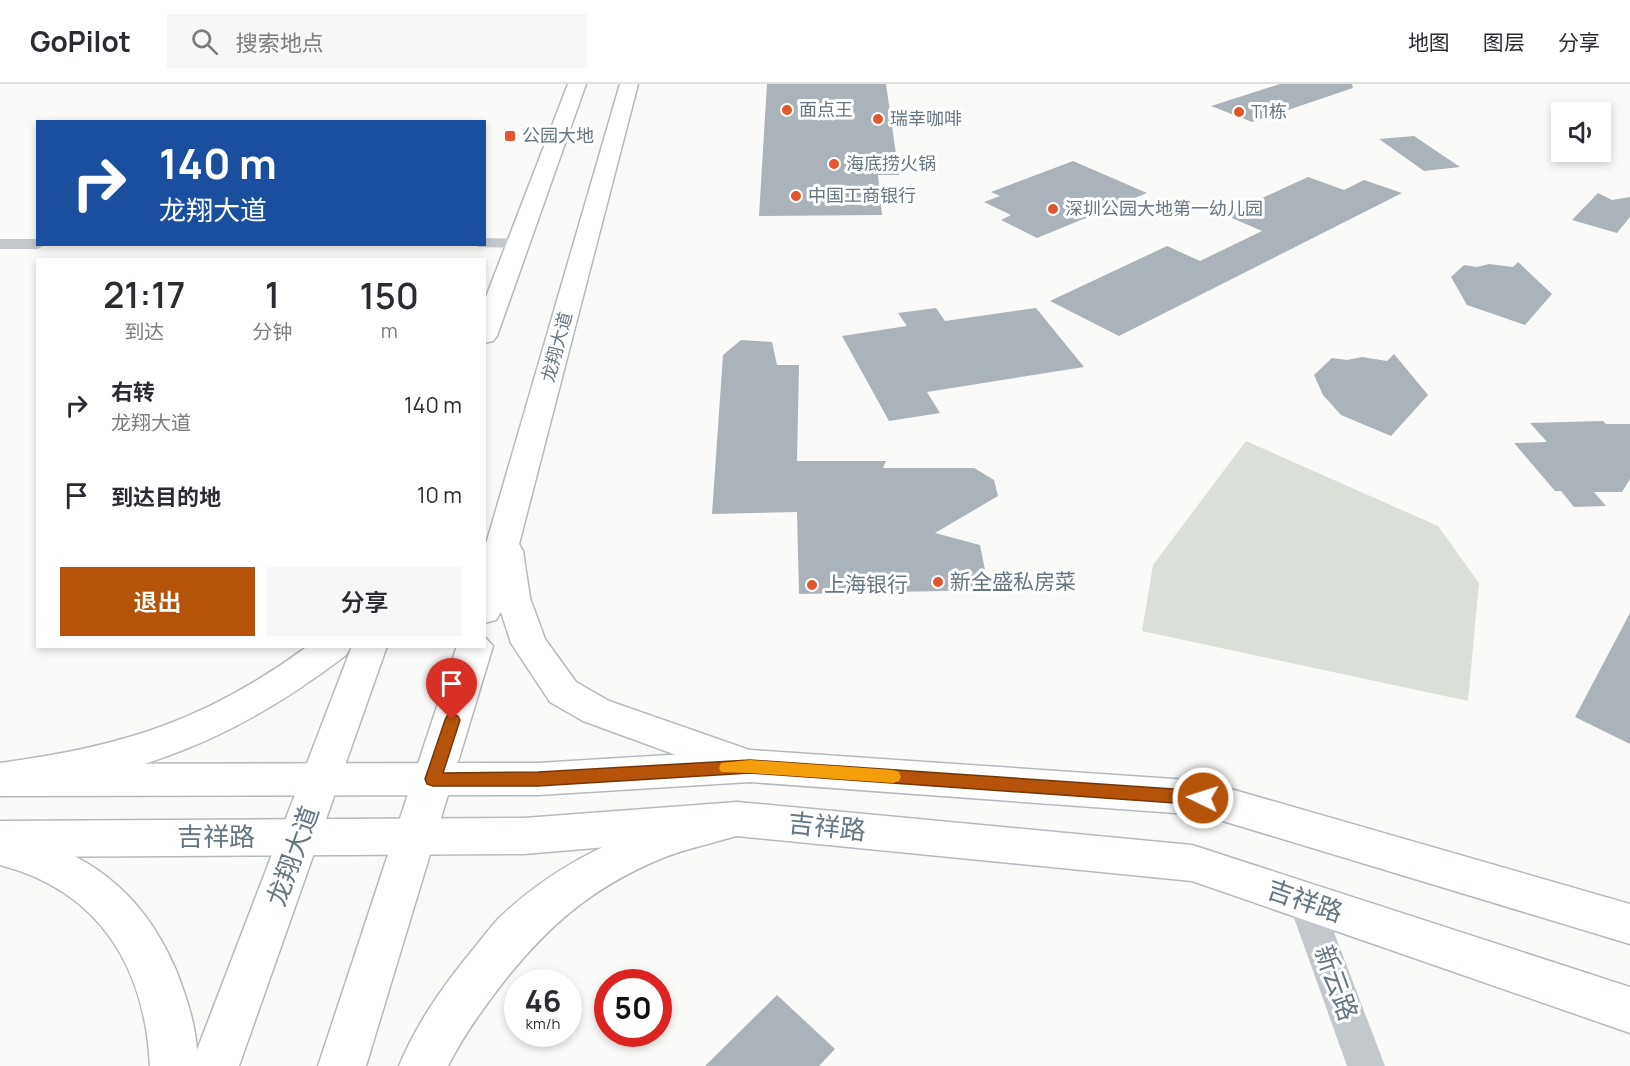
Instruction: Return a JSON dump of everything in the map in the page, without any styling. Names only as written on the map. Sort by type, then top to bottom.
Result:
[{"type":"main road","points":[[486,331],[577,84]]},
{"type":"main road","name":"龙翔大道","points":[[486,604],[629,84]]},
{"type":"main road","points":[[505,537],[513,598],[529,643],[563,692],[596,711],[750,766]]},
{"type":"main road","points":[[0,779],[57,773],[100,763],[186,736],[246,708],[298,675],[332,648]]},
{"type":"main road","name":"龙翔大道","points":[[215,1066],[369,648]]},
{"type":"main road","points":[[342,1066],[474,648]]},
{"type":"main road","points":[[0,779],[538,779],[750,766],[1203,798],[1630,924]]},
{"type":"main road","points":[[423,1066],[449,1016],[513,935],[547,904],[583,878],[620,857],[688,830],[737,819]]},
{"type":"main road","name":"吉祥路","points":[[0,839],[524,836],[737,819],[1191,862],[1630,1010]]},
{"type":"main road","points":[[0,847],[32,855],[84,883],[126,922],[157,975],[174,1041],[174,1066]]},
{"type":"street","points":[[486,243],[519,243]]},
{"type":"street","points":[[0,244],[36,244]]},
{"type":"street","name":"新云路","points":[[1305,901],[1366,1066]]},
{"type":"shaded area","points":[[1246,441],[1438,526],[1479,583],[1468,701],[1142,631],[1153,565]]},
{"type":"building","points":[[767,84],[886,84],[899,175],[878,175],[882,215],[759,216]]},
{"type":"building","points":[[1280,84],[1352,84],[1353,88],[1252,122],[1211,106]]},
{"type":"building","points":[[1414,136],[1460,167],[1424,171],[1379,139]]},
{"type":"building","name":"深圳公园大地第一幼儿园","points":[[1073,161],[1147,193],[1037,238],[1001,220],[1011,215],[984,202],[1000,196],[991,192]]},
{"type":"building","points":[[1308,177],[1344,190],[1364,180],[1402,193],[1119,336],[1050,301],[1167,246],[1200,261],[1262,231],[1225,215]]},
{"type":"building","points":[[1598,193],[1612,200],[1630,197],[1630,217],[1617,233],[1572,220]]},
{"type":"building","points":[[1518,262],[1552,294],[1525,325],[1467,305],[1451,277],[1464,265],[1477,267],[1489,264],[1513,267]]},
{"type":"building","points":[[936,308],[945,321],[1036,308],[1084,367],[927,392],[940,413],[889,421],[842,336],[907,326],[898,313]]},
{"type":"building","points":[[741,340],[772,342],[777,365],[799,365],[797,461],[886,461],[883,468],[974,468],[994,480],[998,496],[935,533],[980,545],[989,590],[799,594],[797,512],[712,514],[723,355]]},
{"type":"building","points":[[1394,354],[1428,395],[1391,436],[1341,415],[1323,395],[1314,375],[1332,358],[1347,360],[1362,357],[1387,361]]},
{"type":"building","points":[[1603,421],[1606,424],[1630,424],[1630,479],[1622,492],[1594,492],[1606,506],[1574,507],[1561,491],[1555,491],[1514,443],[1547,442],[1530,423]]},
{"type":"building","points":[[1630,613],[1630,744],[1575,717]]},
{"type":"building","points":[[777,995],[835,1049],[819,1066],[705,1066]]},
{"type":"slow traffic","points":[[727,768],[750,766],[893,777]]},
{"type":"place","name":"面点王","points":[[787,110]]},
{"type":"place","name":"T1栋","points":[[1239,112]]},
{"type":"place","name":"瑞幸咖啡","points":[[878,119]]},
{"type":"place","name":"公园大地","points":[[510,136]]},
{"type":"place","name":"海底捞火锅","points":[[834,164]]},
{"type":"place","name":"中国工商银行","points":[[796,196]]},
{"type":"place","name":"深圳公园大地第一幼儿园","points":[[1053,209]]},
{"type":"place","name":"新全盛私房菜","points":[[938,582]]},
{"type":"place","name":"上海银行","points":[[812,585]]},
{"type":"route","points":[[452,720],[433,779],[538,779],[750,766],[1203,798]]}]
